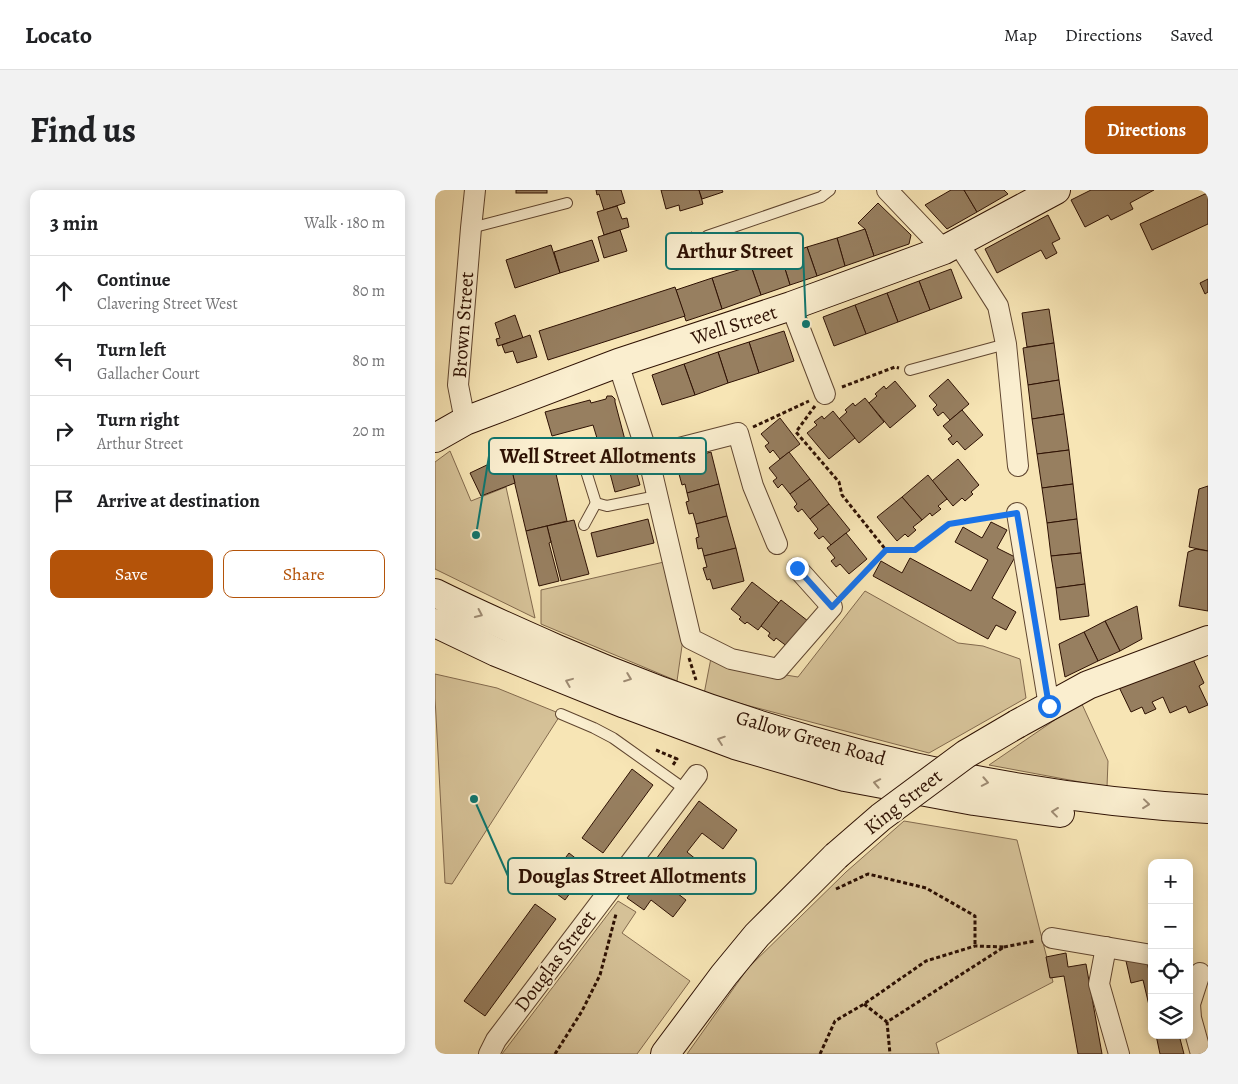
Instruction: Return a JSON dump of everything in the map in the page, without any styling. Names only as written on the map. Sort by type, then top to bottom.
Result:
[{"type":"main road","name":"Well Street","points":[[435,438],[465,421],[618,363],[791,306],[951,246],[1056,190]]},
{"type":"main road","name":"Gallow Green Road","points":[[435,593],[502,625],[599,667],[667,694],[783,733],[848,751],[986,782],[1101,799],[1179,808],[1208,809]]},
{"type":"main road","name":"Gallow Green Road","points":[[435,623],[496,652],[704,734],[845,777],[974,802],[1112,819],[1208,827]]},
{"type":"main road","name":"King Street","points":[[665,1054],[724,975],[757,935],[836,856],[881,817],[966,754],[1049,706],[1088,685],[1208,640]]},
{"type":"street","name":"Brown Street","points":[[465,421],[458,386],[475,190]]},
{"type":"street","points":[[887,190],[951,246],[998,306],[1006,344],[1019,466]]},
{"type":"street","points":[[791,306],[825,394]]},
{"type":"street","points":[[618,363],[648,456],[691,639],[731,659],[778,669],[832,607],[797,568]]},
{"type":"street","points":[[648,456],[738,433],[753,486],[777,544]]},
{"type":"street","points":[[1017,513],[1049,706]]},
{"type":"street","name":"Douglas Street","points":[[489,1054],[496,1040],[691,783]]},
{"type":"street","points":[[1052,938],[1148,954]]},
{"type":"street","points":[[1106,947],[1099,984],[1119,1054]]},
{"type":"street","points":[[1199,972],[1190,1004],[1191,1018],[1201,1054]]},
{"type":"lane","points":[[707,236],[821,197],[830,190]]},
{"type":"lane","points":[[471,228],[567,203]]},
{"type":"lane","points":[[910,370],[1006,344]]},
{"type":"lane","points":[[584,525],[596,503],[585,468]]},
{"type":"lane","points":[[596,503],[607,506],[657,496]]},
{"type":"lane","points":[[561,714],[613,738],[691,783]]},
{"type":"path","points":[[825,394],[796,432],[839,482],[842,495],[886,550]]},
{"type":"path","points":[[832,607],[886,550],[915,550],[949,524],[1017,513]]},
{"type":"path","points":[[691,639],[688,654],[696,680]]},
{"type":"path","points":[[833,891],[868,874],[926,888],[975,916],[975,946]]},
{"type":"path","points":[[555,1054],[582,1011],[600,975],[617,911]]},
{"type":"path","points":[[819,1054],[835,1021],[864,1004],[926,961],[975,946],[1004,947],[1052,938]]},
{"type":"path","points":[[887,1022],[1004,947]]},
{"type":"path","points":[[864,1004],[887,1022],[890,1054]]},
{"type":"shaded area","points":[[450,451],[471,501],[506,487],[535,618],[435,569],[435,462]]},
{"type":"shaded area","points":[[664,562],[684,632],[677,681],[541,624],[541,590]]},
{"type":"shaded area","points":[[865,591],[958,643],[983,646],[1020,659],[1026,698],[929,753],[704,694],[711,658],[743,668],[798,677]]},
{"type":"shaded area","points":[[435,674],[497,688],[561,714],[452,884],[445,883]]},
{"type":"shaded area","points":[[1081,702],[1108,761],[1107,787],[989,765]]},
{"type":"shaded area","points":[[904,821],[1017,840],[1053,982],[936,1043],[939,1054],[687,1054],[748,968],[846,872]]},
{"type":"shaded area","points":[[618,901],[636,912],[622,933],[690,981],[637,1054],[502,1054]]},
{"type":"building","points":[[516,190],[547,190],[547,193],[516,193]]},
{"type":"building","points":[[596,190],[621,190],[625,203],[604,210]]},
{"type":"building","points":[[661,190],[699,190],[703,204],[680,211],[679,205],[666,209]]},
{"type":"building","points":[[699,190],[722,190],[723,192],[702,199]]},
{"type":"building","points":[[951,190],[964,190],[977,212],[947,229],[925,205]]},
{"type":"building","points":[[964,190],[1004,190],[1008,194],[977,212]]},
{"type":"building","points":[[1091,190],[1154,190],[1130,203],[1133,209],[1111,220],[1108,215],[1085,227],[1071,200]]},
{"type":"building","points":[[1208,194],[1208,224],[1152,250],[1140,224]]},
{"type":"building","points":[[878,203],[911,235],[909,244],[874,256],[865,229],[858,223]]},
{"type":"building","points":[[617,206],[622,219],[627,218],[629,227],[604,235],[597,212]]},
{"type":"building","points":[[1048,215],[1060,239],[1052,243],[1057,253],[1046,259],[1041,250],[997,273],[985,249]]},
{"type":"building","points":[[865,229],[874,256],[845,266],[837,238]]},
{"type":"building","points":[[620,230],[627,251],[604,258],[598,237]]},
{"type":"building","points":[[692,232],[701,258],[686,263],[677,237]]},
{"type":"building","points":[[837,238],[845,266],[817,276],[807,247]]},
{"type":"building","points":[[592,240],[599,261],[560,273],[554,252]]},
{"type":"building","points":[[551,245],[560,273],[515,288],[506,260]]},
{"type":"building","points":[[807,247],[817,276],[790,285],[781,256]]},
{"type":"building","points":[[781,256],[790,285],[761,295],[751,266]]},
{"type":"building","points":[[751,266],[761,295],[722,309],[712,278]]},
{"type":"building","points":[[951,269],[962,298],[930,310],[919,281]]},
{"type":"building","points":[[712,278],[722,309],[686,321],[676,290]]},
{"type":"building","points":[[1208,279],[1208,292],[1205,294],[1200,283]]},
{"type":"building","points":[[919,281],[930,310],[898,322],[887,293]]},
{"type":"building","points":[[675,287],[685,316],[548,360],[539,331]]},
{"type":"building","points":[[887,293],[898,322],[866,334],[855,305]]},
{"type":"building","points":[[855,305],[866,334],[834,346],[823,317]]},
{"type":"building","points":[[1049,309],[1054,343],[1027,347],[1022,313]]},
{"type":"building","points":[[515,315],[523,338],[498,346],[496,339],[500,338],[495,323]]},
{"type":"building","points":[[784,331],[794,361],[759,373],[749,342]]},
{"type":"building","points":[[530,335],[537,357],[517,363],[513,351],[505,353],[502,345]]},
{"type":"building","points":[[749,342],[759,373],[728,383],[718,352]]},
{"type":"building","points":[[1054,343],[1059,380],[1028,385],[1023,348]]},
{"type":"building","points":[[718,352],[728,383],[695,395],[684,364]]},
{"type":"building","points":[[684,364],[695,395],[662,405],[652,375]]},
{"type":"building","points":[[948,379],[969,404],[950,420],[943,412],[938,416],[933,409],[937,405],[929,396]]},
{"type":"building","points":[[1059,380],[1064,414],[1032,419],[1028,385]]},
{"type":"building","points":[[895,381],[916,406],[890,428],[869,403],[884,386],[886,389]]},
{"type":"building","points":[[607,396],[612,396],[615,399],[625,440],[627,439],[640,485],[615,492],[603,447],[600,448],[593,425],[552,436],[545,412],[590,400],[591,403],[606,399]]},
{"type":"building","points":[[865,398],[884,422],[859,443],[839,419],[853,403],[855,406]]},
{"type":"building","points":[[962,410],[983,435],[965,450],[957,441],[953,445],[948,439],[952,436],[943,426]]},
{"type":"building","points":[[833,411],[855,438],[829,459],[807,433],[817,425],[814,422],[822,416],[824,419]]},
{"type":"building","points":[[1064,414],[1069,450],[1037,454],[1032,419]]},
{"type":"building","points":[[780,418],[800,444],[780,459],[773,450],[770,453],[765,446],[769,443],[761,434]]},
{"type":"building","points":[[531,449],[536,465],[553,461],[567,521],[526,531],[508,455]]},
{"type":"building","points":[[1069,450],[1073,484],[1042,488],[1037,454]]},
{"type":"building","points":[[711,452],[719,484],[687,493],[685,484],[682,485],[679,474],[682,473],[678,461]]},
{"type":"building","points":[[789,452],[810,479],[790,494],[782,484],[778,488],[773,481],[777,478],[769,468]]},
{"type":"building","points":[[508,455],[515,483],[481,496],[470,473]]},
{"type":"building","points":[[958,459],[979,485],[965,501],[962,498],[953,506],[932,481]]},
{"type":"building","points":[[928,475],[947,499],[938,506],[941,509],[932,516],[930,513],[922,520],[902,497]]},
{"type":"building","points":[[810,479],[829,504],[810,519],[802,509],[798,512],[794,507],[797,504],[790,494]]},
{"type":"building","points":[[719,484],[727,516],[696,524],[693,513],[689,514],[686,502],[689,501],[687,493]]},
{"type":"building","points":[[1073,484],[1077,519],[1047,523],[1042,488]]},
{"type":"building","points":[[1208,486],[1208,551],[1189,547],[1199,489]]},
{"type":"building","points":[[902,497],[922,520],[913,527],[916,530],[908,537],[905,534],[897,541],[877,517]]},
{"type":"building","points":[[829,504],[850,530],[831,545],[823,536],[819,539],[814,533],[818,529],[810,519]]},
{"type":"building","points":[[727,516],[736,548],[704,556],[702,548],[698,549],[696,538],[699,537],[696,524]]},
{"type":"building","points":[[648,519],[654,543],[597,557],[591,533]]},
{"type":"building","points":[[1077,519],[1081,553],[1051,556],[1047,523]]},
{"type":"building","points":[[574,520],[589,574],[561,581],[547,526]]},
{"type":"building","points":[[991,522],[1007,530],[997,548],[1015,557],[992,598],[1016,612],[1006,630],[996,625],[988,639],[873,576],[881,561],[902,573],[910,558],[971,591],[988,560],[955,542],[963,527],[982,538]]},
{"type":"building","points":[[547,526],[551,542],[549,543],[559,581],[539,586],[526,531]]},
{"type":"building","points":[[846,533],[867,559],[849,574],[840,564],[836,567],[831,561],[835,558],[827,548]]},
{"type":"building","points":[[736,548],[744,581],[713,589],[710,579],[707,580],[703,568],[707,567],[704,556]]},
{"type":"building","points":[[1196,549],[1208,551],[1208,611],[1179,606],[1188,552]]},
{"type":"building","points":[[1081,553],[1085,584],[1056,588],[1051,556]]},
{"type":"building","points":[[752,582],[779,603],[758,630],[747,622],[745,624],[739,619],[741,617],[731,609]]},
{"type":"building","points":[[1085,584],[1089,616],[1060,620],[1056,588]]},
{"type":"building","points":[[781,600],[808,621],[788,647],[776,638],[774,641],[768,636],[770,633],[761,626]]},
{"type":"building","points":[[1137,606],[1142,639],[1120,651],[1105,621]]},
{"type":"building","points":[[1105,621],[1120,651],[1098,661],[1084,632]]},
{"type":"building","points":[[1084,632],[1098,661],[1065,677],[1059,644]]},
{"type":"building","points":[[1192,657],[1204,683],[1199,686],[1208,705],[1189,713],[1186,706],[1170,713],[1163,697],[1152,702],[1156,709],[1145,714],[1142,707],[1131,712],[1118,685]]},
{"type":"building","points":[[632,769],[653,785],[603,853],[582,838]]},
{"type":"building","points":[[699,801],[737,830],[723,849],[702,833],[687,852],[707,868],[697,882],[676,866],[664,883],[686,900],[673,917],[651,900],[644,910],[627,898]]},
{"type":"building","points":[[569,853],[588,868],[565,900],[545,885]]},
{"type":"building","points":[[535,904],[556,919],[485,1016],[464,1001]]},
{"type":"building","points":[[1066,953],[1068,967],[1086,964],[1102,1054],[1078,1054],[1064,976],[1050,978],[1046,957]]},
{"type":"building","points":[[1146,957],[1148,966],[1148,1001],[1143,980],[1131,983],[1126,961]]},
{"type":"building","points":[[1157,1039],[1180,1039],[1184,1054],[1160,1054]]},
{"type":"place","name":"Arthur Street","points":[[806,324]]},
{"type":"place","name":"Well Street Allotments","points":[[476,535]]},
{"type":"place","name":"Douglas Street Allotments","points":[[474,799]]},
{"type":"route","points":[[797,568],[832,607],[886,550],[915,550],[949,524],[1017,513],[1049,706]]}]
